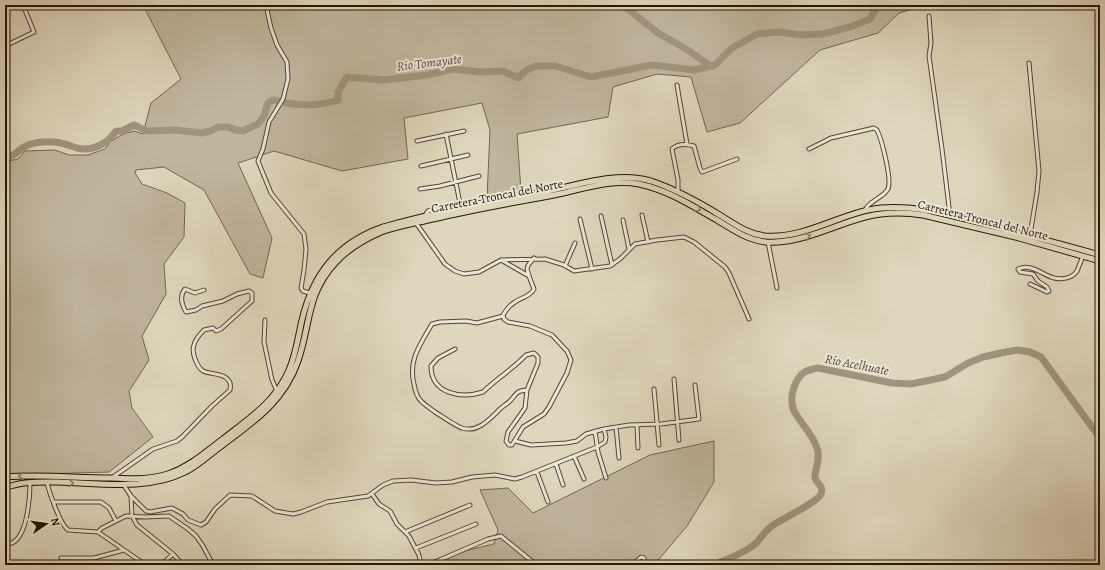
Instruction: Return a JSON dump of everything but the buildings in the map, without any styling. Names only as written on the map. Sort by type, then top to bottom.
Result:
[{"type":"main road","name":"Carretera Troncal del Norte","points":[[5,477],[37,475],[148,478],[161,476],[179,470],[196,460],[248,421],[264,408],[277,391],[292,364],[309,303],[310,293],[321,272],[346,246],[377,229],[483,203],[612,178],[631,178],[645,180],[679,192],[743,229],[760,235],[774,236],[800,233],[866,210],[904,207],[950,215],[1100,255]]},
{"type":"main road","name":"Carretera Troncal del Norte","points":[[309,303],[323,278],[335,263],[347,252],[378,234],[416,223],[488,207],[613,183],[639,184],[658,189],[678,198],[743,236],[768,242],[804,238],[874,215],[909,213],[1020,238],[1100,261]]},
{"type":"main road","name":"Carretera Troncal del Norte","points":[[5,488],[23,483],[46,482],[143,484],[168,479],[186,472],[260,416],[274,402],[290,379],[298,359],[304,321]]},
{"type":"street","points":[[5,46],[34,32],[23,5]]},
{"type":"street","points":[[266,5],[271,28],[277,45],[288,65],[288,79],[283,99],[269,122],[263,149],[258,161],[271,193],[304,234],[306,249],[301,288],[302,291],[310,293]]},
{"type":"street","points":[[929,16],[931,43],[929,56],[950,215]]},
{"type":"street","points":[[1028,63],[1039,171],[1030,236]]},
{"type":"street","points":[[677,85],[687,144]]},
{"type":"street","points":[[809,149],[831,138],[874,128],[877,130],[888,167],[888,188],[868,206],[866,210]]},
{"type":"street","points":[[417,141],[464,131]]},
{"type":"street","points":[[446,134],[460,203]]},
{"type":"street","points":[[679,192],[672,149],[675,146],[687,144],[694,146],[702,172],[737,159]]},
{"type":"street","points":[[421,166],[468,155]]},
{"type":"street","points":[[420,189],[479,176]]},
{"type":"street","points":[[424,217],[428,211],[460,203],[483,203]]},
{"type":"street","points":[[642,215],[648,242]]},
{"type":"street","points":[[601,216],[612,265]]},
{"type":"street","points":[[580,218],[592,269]]},
{"type":"street","points":[[623,220],[629,249]]},
{"type":"street","points":[[416,223],[443,262],[455,271],[464,274],[479,272],[501,260],[534,258],[545,259],[574,271],[592,269],[612,265],[635,244],[684,237],[694,242],[725,267],[749,319]]},
{"type":"street","points":[[768,242],[777,288]]},
{"type":"street","points":[[565,266],[575,243]]},
{"type":"street","points":[[1030,284],[1049,292],[1033,274],[1020,272],[1018,269],[1028,267],[1054,278],[1070,277],[1077,271],[1082,256]]},
{"type":"street","points":[[455,349],[438,358],[431,366],[431,372],[434,378],[442,389],[450,394],[468,395],[483,392],[526,355],[534,353],[538,357],[538,363],[527,390],[524,408],[508,432],[506,440],[509,445],[512,445],[523,427],[544,414],[549,407],[567,373],[571,360],[567,351],[552,336],[530,326],[508,322],[504,319],[506,310],[516,302],[531,294],[534,289],[526,269],[534,258]]},
{"type":"street","points":[[501,260],[529,276]]},
{"type":"street","points":[[112,478],[153,449],[177,441],[230,390],[231,386],[229,381],[221,375],[202,371],[198,366],[193,348],[194,344],[204,330],[213,328],[216,332],[252,302],[252,293],[249,291],[237,294],[223,301],[186,312],[181,300],[182,292],[185,289],[195,293],[204,290]]},
{"type":"street","points":[[504,316],[477,323],[466,321],[440,322],[432,324],[413,359],[412,376],[415,392],[420,400],[441,416],[461,428],[478,428],[510,401],[515,393],[527,390]]},
{"type":"street","points":[[265,320],[264,342],[272,380],[277,391]]},
{"type":"street","points":[[674,379],[679,440]]},
{"type":"street","points":[[515,441],[530,445],[566,443],[577,441],[586,434],[604,429],[699,419],[695,385]]},
{"type":"street","points":[[654,389],[659,445]]},
{"type":"street","points":[[637,425],[638,448]]},
{"type":"street","points":[[616,427],[619,458]]},
{"type":"street","points":[[123,484],[130,496],[146,511],[150,512],[172,508],[183,514],[188,520],[201,525],[206,522],[215,509],[230,495],[252,496],[275,511],[293,514],[327,502],[368,496],[384,485],[393,481],[411,480],[436,483],[495,475],[515,479],[522,478],[598,447],[605,442],[606,437],[604,429]]},
{"type":"street","points":[[595,431],[598,452],[606,478]]},
{"type":"street","points":[[574,456],[584,479]]},
{"type":"street","points":[[556,464],[563,485]]},
{"type":"street","points":[[537,472],[548,502]]},
{"type":"street","points":[[46,482],[62,523],[68,530],[98,532],[143,563]]},
{"type":"street","points":[[5,542],[7,544],[15,542],[18,540],[22,532],[28,510],[30,483]]},
{"type":"street","points":[[372,494],[379,504],[390,511],[397,524],[405,532],[419,554],[421,565]]},
{"type":"street","points":[[130,496],[132,516],[137,525],[173,554],[183,565]]},
{"type":"street","points":[[54,502],[101,502],[109,508],[116,521]]},
{"type":"street","points":[[405,532],[470,505]]},
{"type":"street","points":[[98,532],[102,528],[126,516],[169,516],[196,536],[213,565]]},
{"type":"street","points":[[416,548],[476,524]]},
{"type":"street","points":[[428,565],[488,539],[501,536],[534,563],[540,565]]},
{"type":"street","points":[[61,558],[94,558],[124,550]]},
{"type":"street","points":[[159,565],[173,554]]},
{"type":"street","points":[[632,565],[641,557],[644,558],[645,565]]},
{"type":"street","points":[[134,565],[143,563],[155,565]]},
{"type":"shaded area","points":[[144,5],[926,5],[899,13],[878,33],[820,50],[740,123],[707,132],[691,77],[657,74],[613,87],[608,117],[517,134],[521,191],[487,198],[490,130],[482,103],[404,118],[408,159],[342,171],[274,151],[238,163],[272,238],[263,278],[250,274],[204,190],[164,167],[136,170],[135,173],[142,184],[167,193],[185,203],[184,237],[164,264],[166,294],[142,336],[149,360],[129,391],[132,408],[153,437],[109,472],[5,475],[5,162],[18,159],[25,151],[55,150],[69,155],[88,155],[105,149],[110,142],[123,134],[134,131],[143,134],[151,103],[181,79]]},
{"type":"shaded area","points":[[714,441],[714,482],[687,526],[654,565],[422,565],[447,555],[494,544],[498,530],[480,490],[508,488],[533,513],[650,455]]},
{"type":"waterway","points":[[623,5],[658,33],[688,50],[710,66]]},
{"type":"waterway","name":"Río Tomayate","points":[[5,159],[9,158],[27,145],[39,142],[57,142],[83,149],[94,148],[104,143],[116,131],[122,131],[134,125],[147,131],[175,130],[202,133],[211,131],[218,127],[228,127],[243,131],[258,124],[264,116],[268,103],[273,100],[290,104],[306,105],[322,104],[338,100],[338,92],[347,77],[383,80],[427,75],[453,69],[480,72],[503,71],[518,78],[528,69],[536,66],[555,66],[591,77],[652,65],[695,70],[715,65],[732,48],[757,34],[778,32],[802,35],[823,34],[850,27],[870,19],[878,5]]},
{"type":"waterway","name":"Río Acelhuate","points":[[713,565],[735,556],[751,547],[769,528],[813,502],[821,494],[822,489],[815,478],[818,459],[817,448],[813,438],[794,411],[792,402],[796,382],[802,374],[809,370],[818,368],[892,383],[911,384],[945,377],[968,363],[983,357],[1017,350],[1030,352],[1041,357],[1100,438]]}]
